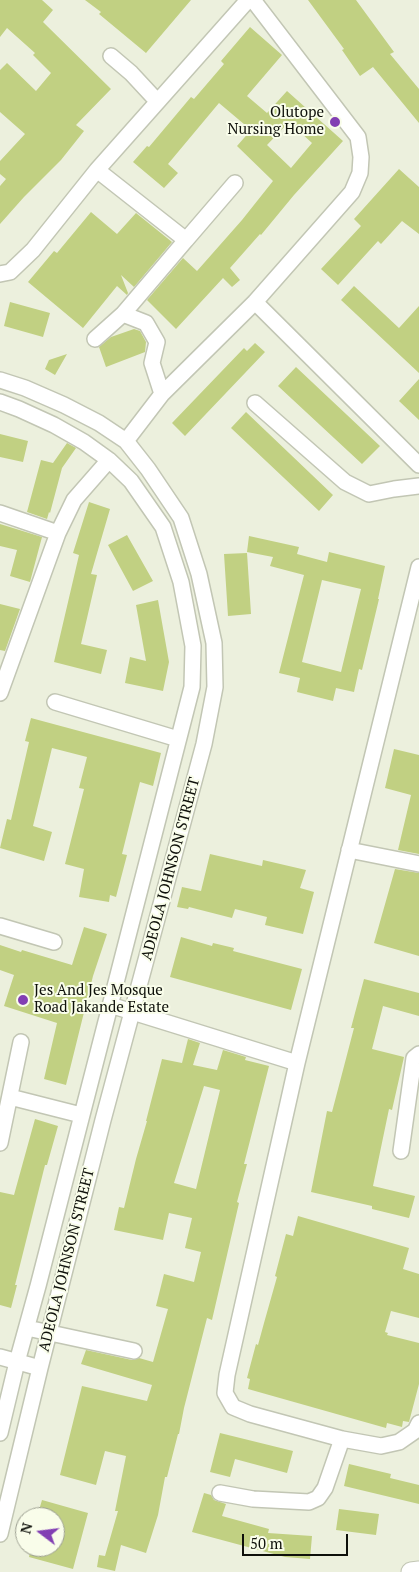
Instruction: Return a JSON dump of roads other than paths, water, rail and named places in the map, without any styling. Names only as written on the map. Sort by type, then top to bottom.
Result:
[{"type":"street","points":[[0,274],[10,272],[33,250],[97,170],[248,0]]},
{"type":"street","points":[[126,441],[162,394],[255,302],[352,192],[360,173],[361,157],[358,137],[253,0]]},
{"type":"street","points":[[111,56],[131,73],[157,101]]},
{"type":"street","points":[[97,170],[186,240]]},
{"type":"street","points":[[95,339],[122,314],[235,183]]},
{"type":"street","points":[[255,302],[419,465]]},
{"type":"street","points":[[122,314],[146,323],[157,342],[152,363],[162,394]]},
{"type":"street","name":"ADEOLA JOHNSON STREET","points":[[0,380],[26,388],[98,423],[126,441],[148,468],[181,518],[200,574],[214,643],[215,687],[204,744],[103,1120],[0,1534]]},
{"type":"street","name":"ADEOLA JOHNSON STREET","points":[[0,402],[54,425],[84,442],[109,460],[131,481],[163,527],[181,582],[193,646],[192,687],[0,1433]]},
{"type":"street","points":[[255,403],[345,482],[369,494],[394,488],[419,486]]},
{"type":"street","points":[[0,693],[6,659],[58,533],[74,500],[109,460]]},
{"type":"street","points":[[0,513],[58,533]]},
{"type":"street","points":[[419,567],[297,1063],[227,1375],[225,1393],[233,1406],[250,1414],[342,1440],[381,1446],[399,1442],[415,1430],[419,1423]]},
{"type":"street","points":[[55,702],[178,739]]},
{"type":"street","points":[[348,850],[419,864]]},
{"type":"street","points":[[0,926],[54,942]]},
{"type":"street","points":[[110,1005],[297,1063]]},
{"type":"street","points":[[0,1143],[21,1042]]},
{"type":"street","points":[[401,1151],[414,1058],[419,1054]]},
{"type":"street","points":[[10,1097],[81,1115]]},
{"type":"street","points":[[27,1328],[134,1351]]},
{"type":"street","points":[[0,1357],[40,1368]]},
{"type":"street","points":[[220,1493],[253,1499],[309,1502],[318,1498],[325,1488],[342,1440]]},
{"type":"street","points":[[411,1572],[419,1571]]},
{"type":"place","name":"Olutope Nursing Home","points":[[335,122]]},
{"type":"place","name":"Jes And Jes Mosque Road Jakande Estate","points":[[23,1000]]}]
